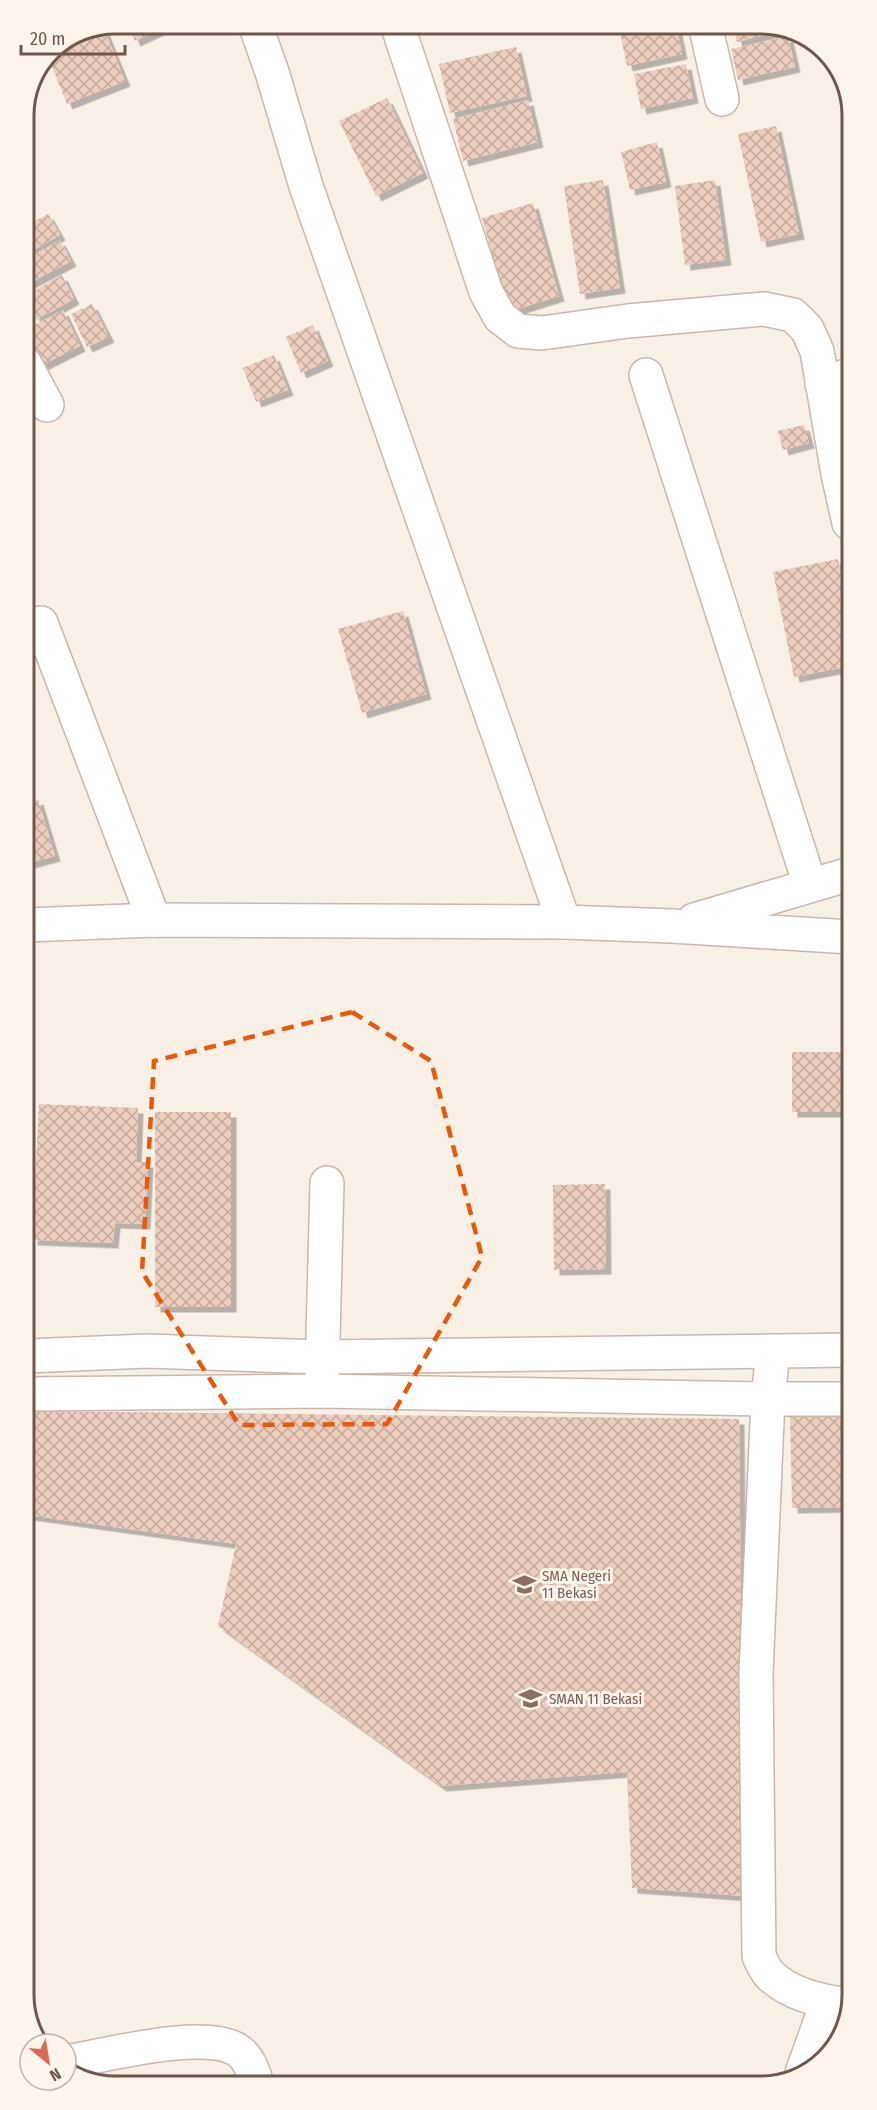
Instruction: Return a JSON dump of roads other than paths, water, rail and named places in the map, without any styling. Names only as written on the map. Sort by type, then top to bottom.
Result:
[{"type":"street","points":[[259,35],[306,186],[564,922]]},
{"type":"street","points":[[401,35],[486,292],[500,317],[518,331],[542,333],[628,321],[764,309],[793,315],[807,328],[817,351],[836,380],[838,474],[842,492]]},
{"type":"street","points":[[707,35],[722,99]]},
{"type":"street","points":[[645,375],[810,885]]},
{"type":"street","points":[[35,383],[47,405]]},
{"type":"street","points":[[41,623],[154,920]]},
{"type":"street","points":[[672,926],[842,876]]},
{"type":"street","points":[[35,925],[154,920],[564,922],[842,937]]},
{"type":"street","points":[[321,1391],[327,1183]]},
{"type":"street","points":[[35,1356],[147,1351],[322,1357],[842,1350]]},
{"type":"street","points":[[773,1351],[768,1399],[756,1673],[759,1956],[769,1975],[790,1990],[838,2004],[808,2061]]},
{"type":"street","points":[[35,1394],[321,1391],[768,1399],[842,1398]]},
{"type":"street","points":[[78,2060],[187,2041],[213,2043],[230,2046],[241,2052],[254,2075]]},
{"type":"place","name":"SMA Negeri 11 Bekasi","points":[[524,1585]]},
{"type":"place","name":"SMAN 11 Bekasi","points":[[531,1699]]}]
